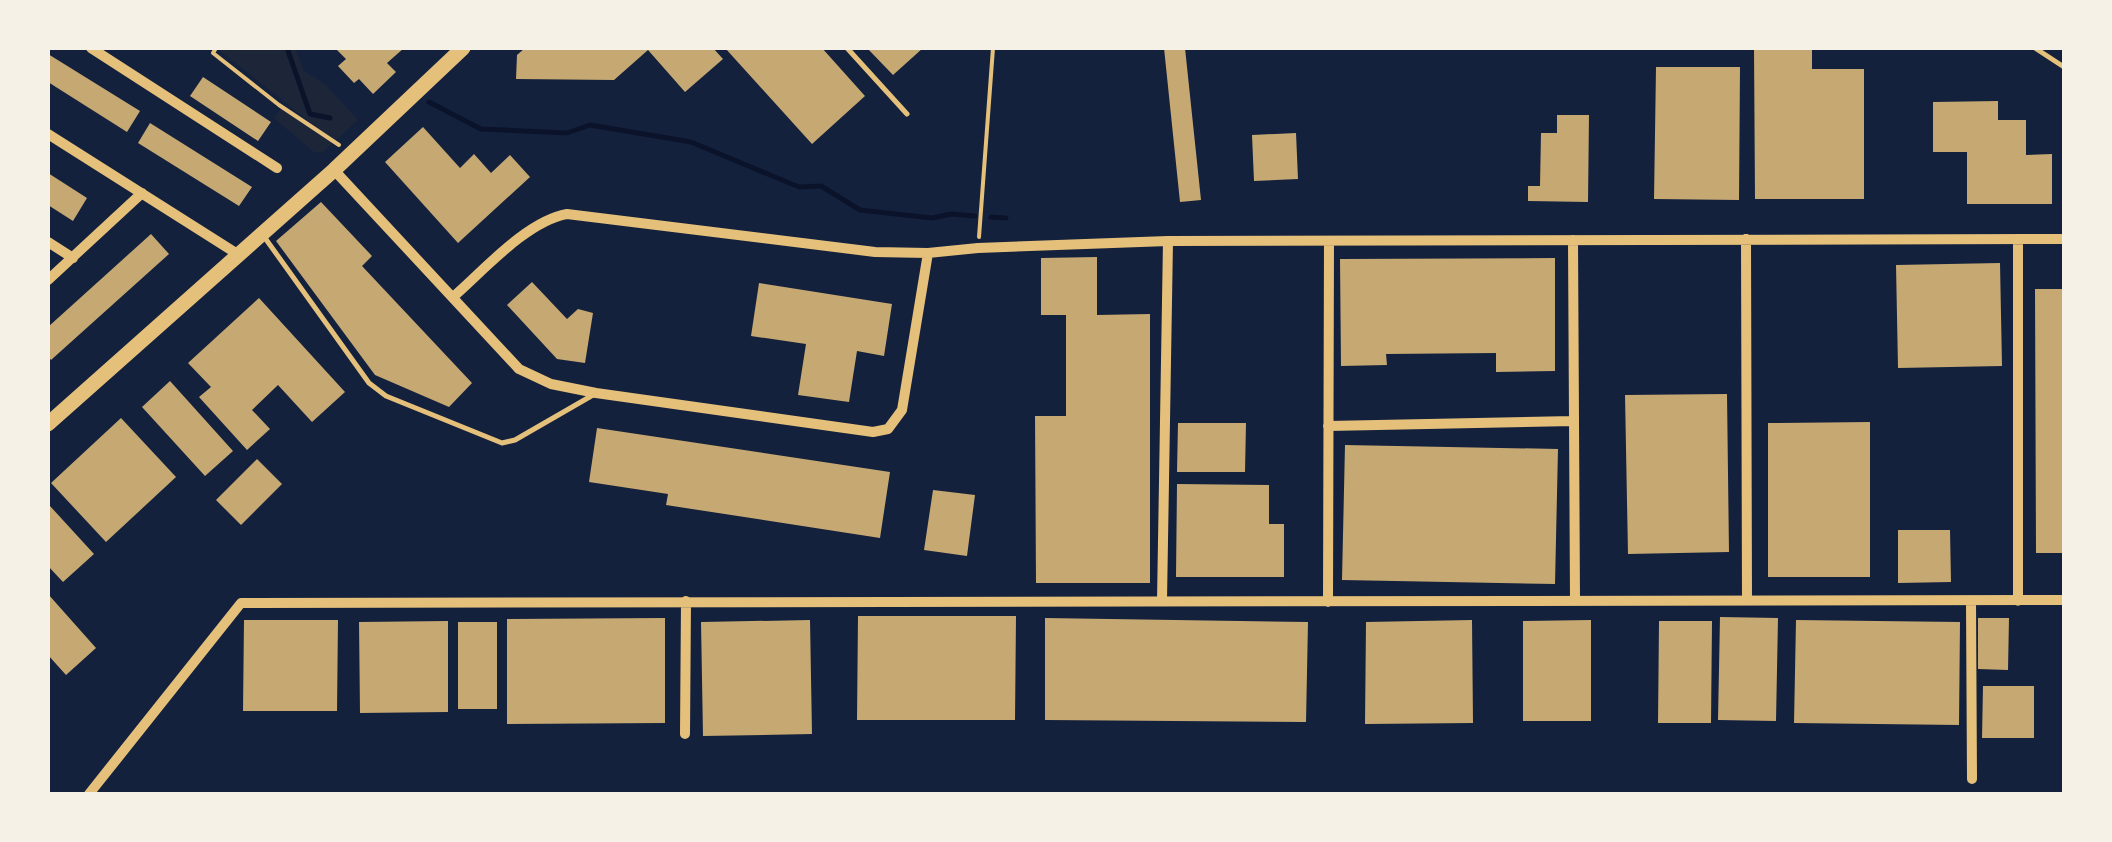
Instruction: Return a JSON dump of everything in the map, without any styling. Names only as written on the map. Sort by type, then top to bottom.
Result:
[{"type":"main road","points":[[48,423],[334,170],[463,48]]},
{"type":"street","points":[[91,48],[277,168]]},
{"type":"street","points":[[48,134],[239,255]]},
{"type":"street","points":[[334,170],[519,369],[551,384],[596,394],[873,432],[888,429],[900,418],[902,410],[928,253]]},
{"type":"street","points":[[48,280],[142,193]]},
{"type":"street","points":[[454,297],[532,228],[566,214],[875,252],[928,253],[1168,241],[2064,239]]},
{"type":"street","points":[[1746,239],[1747,600]]},
{"type":"street","points":[[2018,239],[2018,601]]},
{"type":"street","points":[[1573,240],[1575,600]]},
{"type":"street","points":[[1162,601],[1168,241]]},
{"type":"street","points":[[1328,602],[1329,241]]},
{"type":"street","points":[[48,242],[72,258]]},
{"type":"street","points":[[1328,426],[1573,421]]},
{"type":"street","points":[[89,794],[242,603],[2064,600]]},
{"type":"street","points":[[685,734],[686,601]]},
{"type":"street","points":[[1971,602],[1972,779]]},
{"type":"lane","points":[[847,48],[907,114]]},
{"type":"lane","points":[[2035,48],[2064,67]]},
{"type":"lane","points":[[262,234],[369,383],[386,396],[502,443],[515,440],[596,394]]},
{"type":"path","points":[[216,48],[213,54],[279,106],[342,147]]},
{"type":"path","points":[[978,248],[993,48]]},
{"type":"shaded area","points":[[221,48],[295,48],[304,71],[325,84],[358,120],[322,153],[314,152],[274,118],[282,107],[320,130]]},
{"type":"building","points":[[335,48],[404,48],[387,63],[396,72],[373,94],[359,79],[354,83],[338,66],[346,59]]},
{"type":"building","points":[[525,48],[713,48],[723,59],[685,92],[648,50],[614,80],[516,79],[517,55]]},
{"type":"building","points":[[725,48],[822,48],[865,96],[812,144]]},
{"type":"building","points":[[867,48],[923,48],[893,75]]},
{"type":"building","points":[[1164,48],[1185,48],[1201,200],[1180,202]]},
{"type":"building","points":[[1754,48],[1812,48],[1812,69],[1864,69],[1864,199],[1755,199]]},
{"type":"building","points":[[48,54],[140,111],[127,132],[48,82]]},
{"type":"building","points":[[1656,67],[1740,67],[1739,200],[1654,199]]},
{"type":"building","points":[[203,77],[271,122],[258,141],[190,96]]},
{"type":"building","points":[[1998,101],[1998,120],[2026,120],[2026,155],[2052,154],[2052,204],[1967,204],[1967,152],[1933,152],[1933,102]]},
{"type":"building","points":[[1557,115],[1589,115],[1588,202],[1528,201],[1528,186],[1540,186],[1541,133],[1557,133]]},
{"type":"building","points":[[150,123],[252,187],[239,206],[138,143]]},
{"type":"building","points":[[423,127],[460,168],[474,154],[491,173],[510,155],[530,177],[458,243],[385,162]]},
{"type":"building","points":[[1296,133],[1298,179],[1254,181],[1252,135]]},
{"type":"building","points":[[48,173],[87,198],[73,221],[48,205]]},
{"type":"building","points":[[321,202],[372,256],[362,266],[472,383],[449,407],[375,375],[276,241]]},
{"type":"building","points":[[151,234],[169,254],[51,360],[48,327]]},
{"type":"building","points":[[1097,257],[1097,315],[1150,314],[1150,583],[1036,583],[1035,416],[1066,416],[1066,315],[1041,315],[1041,258]]},
{"type":"building","points":[[1555,258],[1555,371],[1496,372],[1496,353],[1386,354],[1387,365],[1341,366],[1340,259]]},
{"type":"building","points":[[2000,263],[2002,366],[1898,368],[1896,265]]},
{"type":"building","points":[[532,282],[567,319],[578,309],[593,313],[585,363],[557,359],[507,305]]},
{"type":"building","points":[[759,283],[892,304],[884,356],[857,351],[849,402],[798,395],[806,344],[751,336]]},
{"type":"building","points":[[2035,289],[2064,289],[2064,553],[2036,553]]},
{"type":"building","points":[[259,298],[345,392],[312,422],[278,385],[252,410],[270,429],[247,450],[199,397],[211,387],[188,363]]},
{"type":"building","points":[[170,381],[233,451],[205,476],[142,407]]},
{"type":"building","points":[[1727,394],[1729,552],[1628,554],[1625,395]]},
{"type":"building","points":[[121,418],[176,477],[106,542],[51,483]]},
{"type":"building","points":[[1870,422],[1870,577],[1768,577],[1768,423]]},
{"type":"building","points":[[1178,423],[1246,423],[1245,472],[1177,472]]},
{"type":"building","points":[[597,428],[890,472],[880,538],[666,505],[668,494],[589,482]]},
{"type":"building","points":[[1345,445],[1558,449],[1555,584],[1342,580]]},
{"type":"building","points":[[257,459],[282,484],[241,525],[216,500]]},
{"type":"building","points":[[1177,484],[1269,485],[1269,524],[1284,524],[1284,577],[1176,577]]},
{"type":"building","points":[[933,490],[975,495],[967,556],[924,550]]},
{"type":"building","points":[[50,506],[94,554],[63,582],[48,566]]},
{"type":"building","points":[[1898,530],[1950,530],[1951,582],[1898,583]]},
{"type":"building","points":[[48,594],[96,648],[66,675],[48,655]]},
{"type":"building","points":[[858,616],[1016,616],[1015,720],[857,720]]},
{"type":"building","points":[[1720,617],[1778,618],[1776,721],[1718,720]]},
{"type":"building","points":[[665,618],[665,723],[507,724],[507,619]]},
{"type":"building","points":[[1045,618],[1308,622],[1306,722],[1045,720]]},
{"type":"building","points":[[1978,618],[2009,618],[2008,670],[1978,669]]},
{"type":"building","points":[[244,620],[338,620],[337,711],[243,711]]},
{"type":"building","points":[[810,620],[812,734],[703,736],[701,622]]},
{"type":"building","points":[[1472,620],[1473,723],[1365,724],[1366,622]]},
{"type":"building","points":[[1591,620],[1591,721],[1523,721],[1523,621]]},
{"type":"building","points":[[1796,620],[1960,622],[1959,725],[1794,723]]},
{"type":"building","points":[[448,621],[448,712],[360,713],[359,622]]},
{"type":"building","points":[[1659,621],[1712,621],[1711,723],[1658,723]]},
{"type":"building","points":[[458,622],[497,622],[497,709],[458,709]]},
{"type":"building","points":[[1983,686],[2034,686],[2034,738],[1982,738]]},
{"type":"waterway","points":[[287,48],[310,114],[330,118]]},
{"type":"waterway","points":[[429,102],[481,129],[567,133],[590,125],[691,142],[799,187],[821,186],[860,210],[932,218],[951,214],[975,216]]},
{"type":"waterway","points":[[991,217],[1006,218]]}]
